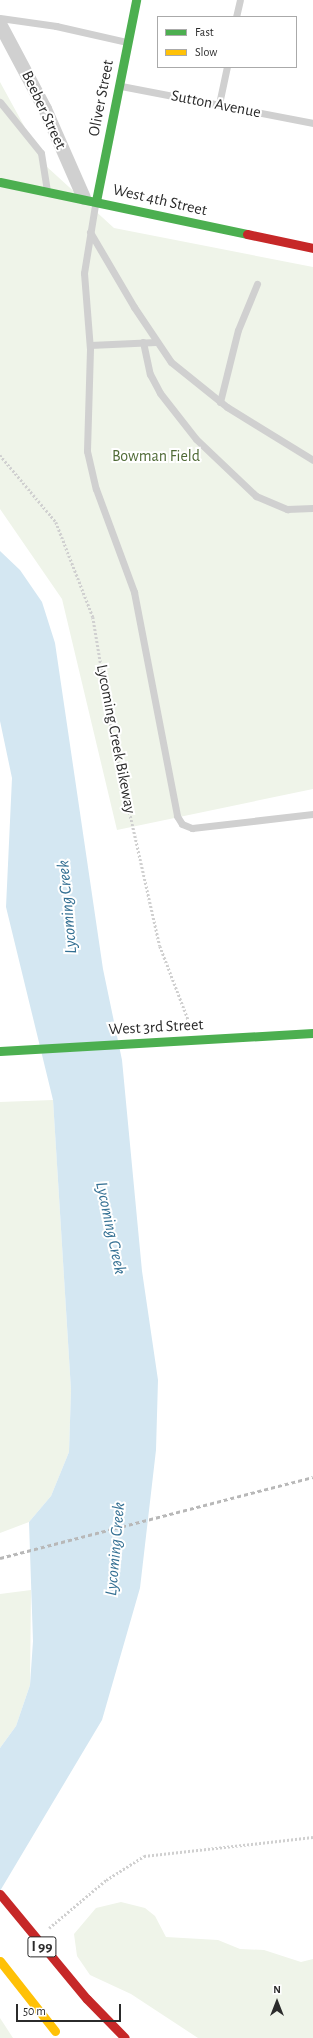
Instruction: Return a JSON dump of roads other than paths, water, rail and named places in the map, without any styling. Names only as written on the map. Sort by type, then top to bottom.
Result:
[{"type":"main road","name":"Oliver Street","points":[[90,200],[119,85],[136,0]]},
{"type":"main road","name":"West 4th Street","points":[[0,182],[313,248]]},
{"type":"main road","name":"West 3rd Street","points":[[0,1051],[313,1033]]},
{"type":"main road","name":"I 99","points":[[0,1894],[87,1999],[125,2038]]},
{"type":"main road","points":[[0,1961],[58,2034]]},
{"type":"street","name":"Beeber Street","points":[[0,24],[90,200]]},
{"type":"lane","points":[[236,16],[240,0]]},
{"type":"lane","points":[[0,18],[56,26],[128,42]]},
{"type":"lane","points":[[219,104],[227,68]]},
{"type":"lane","name":"Sutton Avenue","points":[[119,85],[313,123]]},
{"type":"lane","points":[[0,102],[41,153],[47,191]]},
{"type":"lane","points":[[90,200],[90,232],[84,273],[90,344],[87,431],[90,470],[134,592],[177,816],[182,824],[192,828],[313,814]]},
{"type":"lane","points":[[90,232],[156,342],[171,362],[220,402],[313,460]]},
{"type":"lane","points":[[220,402],[238,330],[257,284]]},
{"type":"lane","points":[[143,342],[150,374],[160,393],[196,439],[256,496],[288,509],[313,508]]},
{"type":"lane","points":[[90,344],[156,342]]},
{"type":"water","name":"Lycoming Creek","points":[[0,551],[20,570],[42,602],[55,643],[103,969],[122,1060],[142,1271],[158,1380],[156,1450],[140,1588],[102,1720],[0,1891],[0,1748],[16,1726],[30,1685],[33,1641],[29,1522],[51,1496],[69,1452],[71,1390],[53,1100],[6,907],[12,778],[0,721]]},
{"type":"railway","points":[[0,1558],[313,1477]]},
{"type":"park label","name":"Bowman Field","points":[[156,456]]}]
